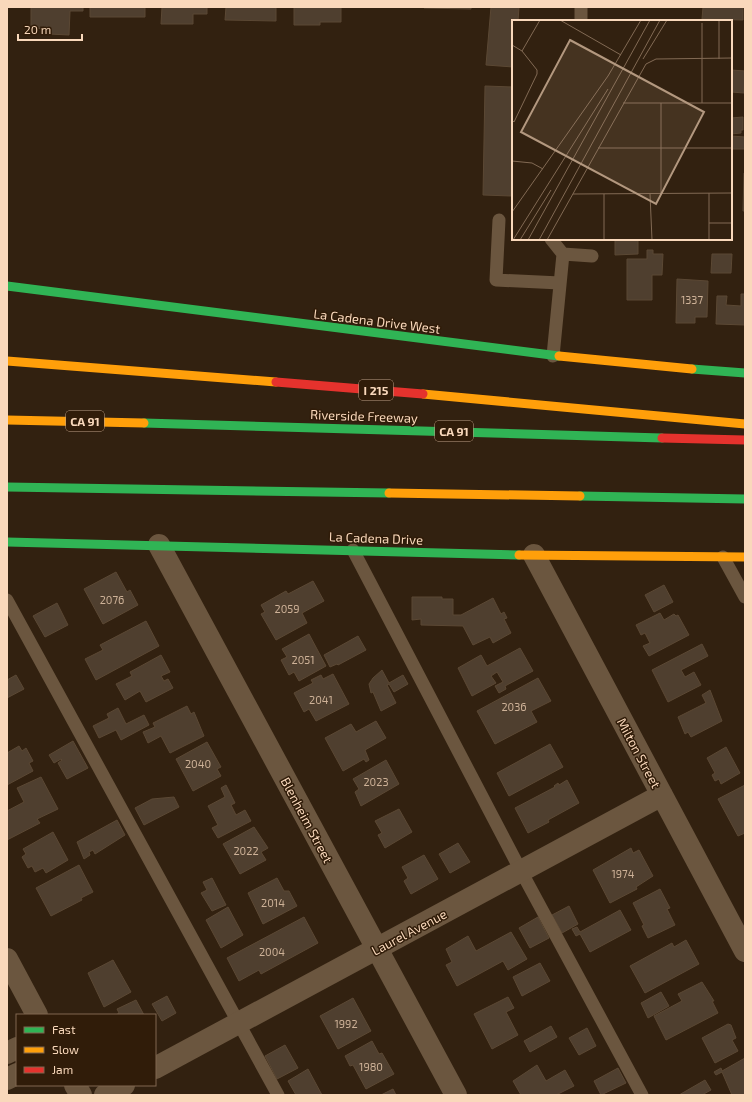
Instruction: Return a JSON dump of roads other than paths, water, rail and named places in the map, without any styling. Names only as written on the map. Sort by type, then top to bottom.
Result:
[{"type":"main road","name":"La Cadena Drive West","points":[[7,286],[553,356],[656,367],[745,373]]},
{"type":"main road","name":"I 215","points":[[7,361],[439,395],[745,424]]},
{"type":"main road","points":[[7,410],[164,423]]},
{"type":"main road","name":"Riverside Freeway","points":[[7,420],[164,423],[745,440]]},
{"type":"main road","points":[[7,487],[745,499]]},
{"type":"main road","points":[[698,498],[745,508]]},
{"type":"main road","name":"La Cadena Drive","points":[[7,542],[534,555],[745,557]]},
{"type":"street","name":"Blenheim Street","points":[[159,545],[456,1095]]},
{"type":"street","name":"Milton Street","points":[[534,555],[745,951]]},
{"type":"street","name":"Laurel Avenue","points":[[156,1067],[662,795]]},
{"type":"street","points":[[7,959],[36,1014]]},
{"type":"street","points":[[7,1053],[16,1048]]},
{"type":"street","points":[[76,1086],[81,1095]]},
{"type":"street","points":[[105,1095],[122,1086]]},
{"type":"lane","points":[[581,20],[582,7]]},
{"type":"lane","points":[[499,220],[496,280],[560,283]]},
{"type":"lane","points":[[552,240],[563,254],[553,356]]},
{"type":"lane","points":[[563,254],[592,256]]},
{"type":"lane","points":[[353,550],[642,1095]]},
{"type":"lane","points":[[723,557],[745,597]]},
{"type":"lane","points":[[7,600],[240,1023],[278,1095]]}]
